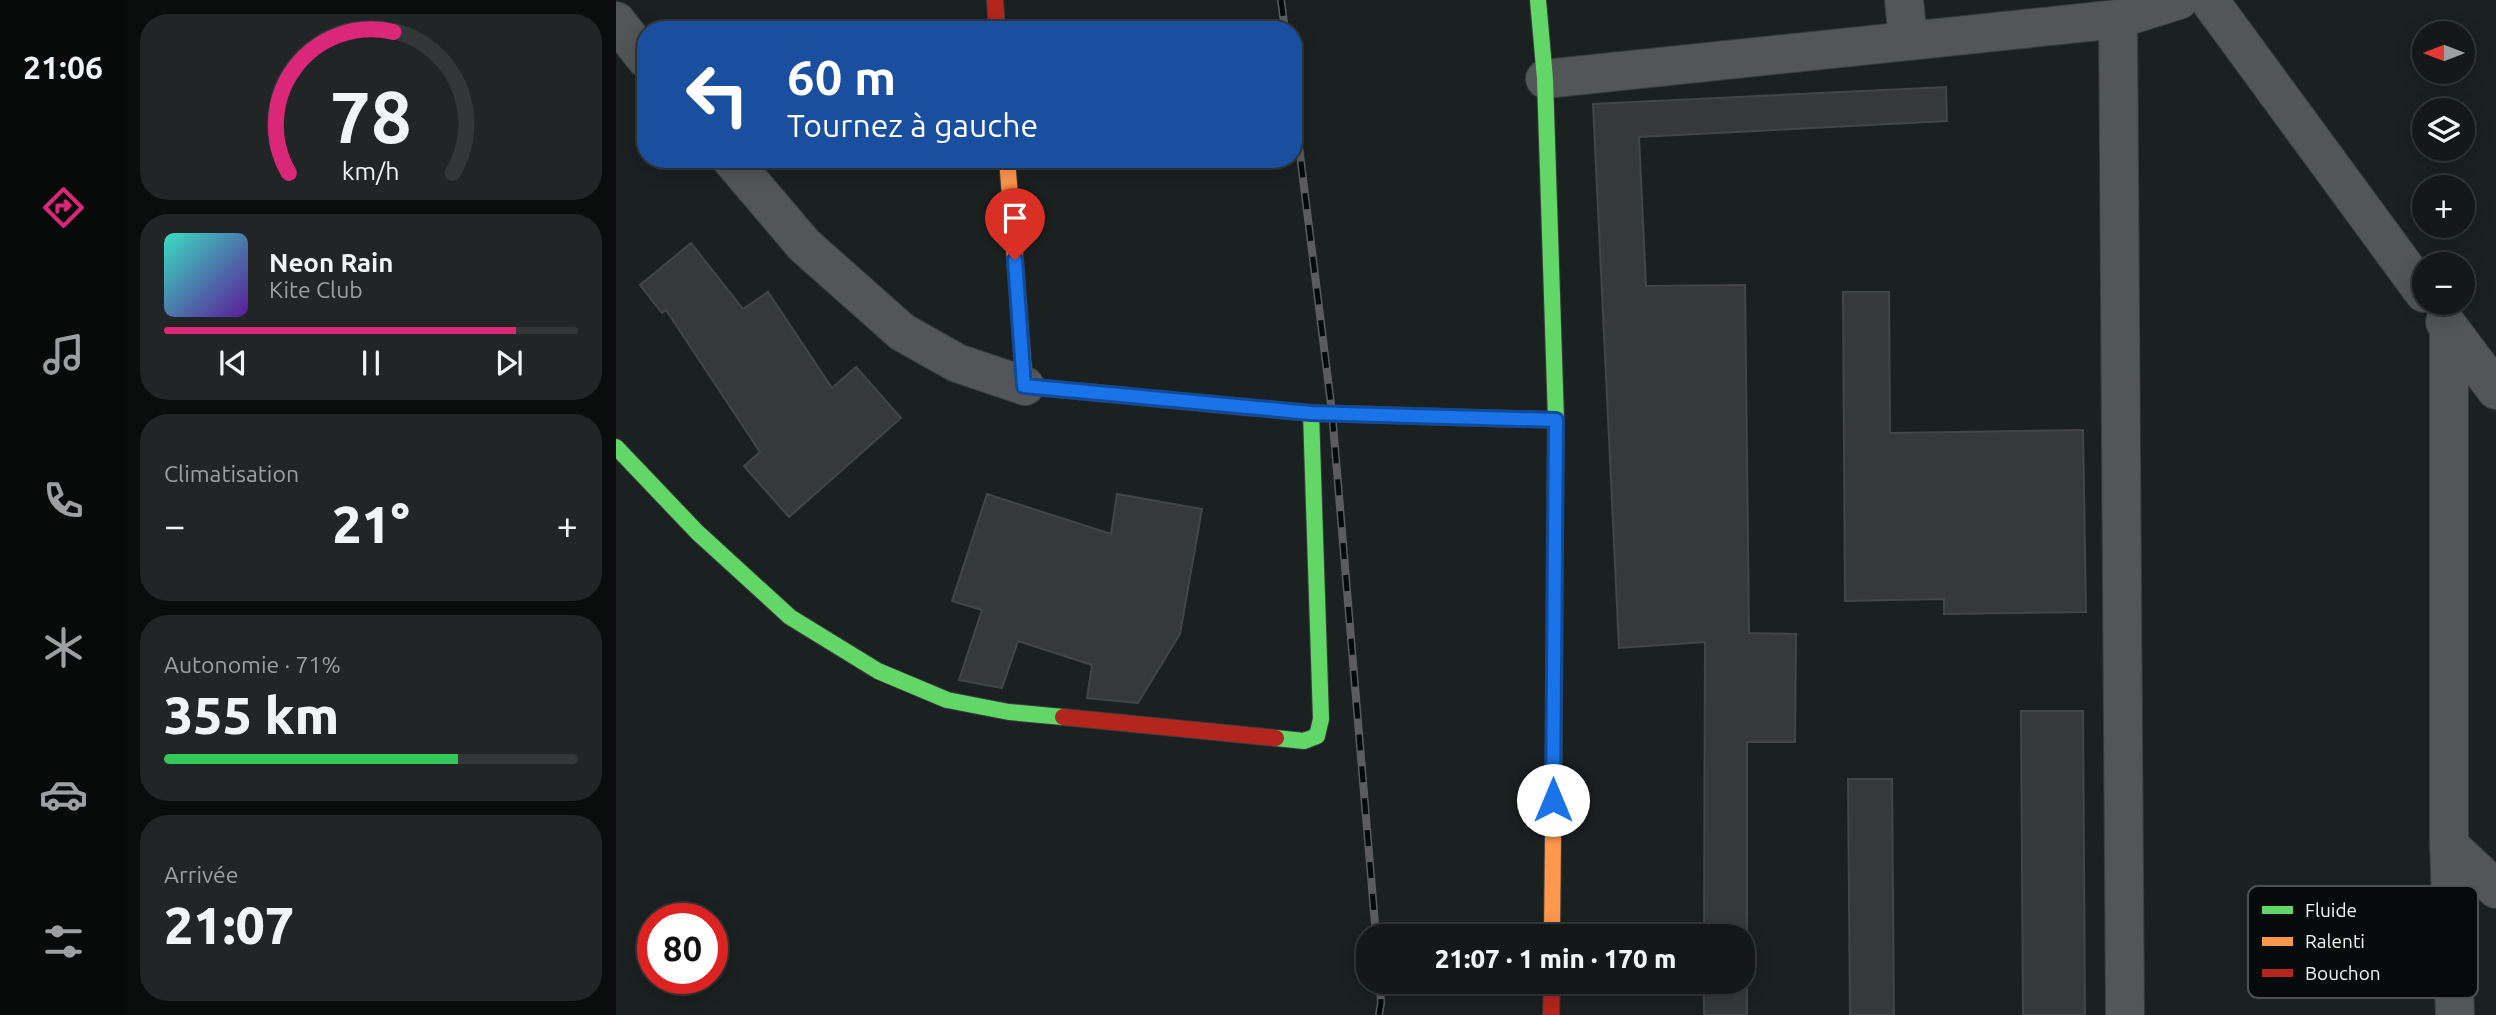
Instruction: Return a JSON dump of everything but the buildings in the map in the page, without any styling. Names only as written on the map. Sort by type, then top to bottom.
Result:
[{"type":"main road","points":[[995,0],[996,21]]},
{"type":"main road","points":[[1538,0],[1545,79],[1556,420],[1552,924]]},
{"type":"main road","points":[[1008,168],[1024,386],[1311,413],[1556,420]]},
{"type":"main road","points":[[616,447],[697,532],[790,617],[878,671],[947,700],[1009,712],[1304,741],[1317,736],[1321,719],[1311,413]]},
{"type":"main road","points":[[1551,1015],[1552,994]]},
{"type":"street","points":[[1904,0],[1908,39]]},
{"type":"street","points":[[1545,79],[2118,19],[2202,1],[2412,277]]},
{"type":"street","points":[[2118,19],[2125,1015]]},
{"type":"street","points":[[616,21],[637,48]]},
{"type":"street","points":[[739,168],[804,245],[902,332],[957,363],[1024,386]]},
{"type":"street","points":[[2440,316],[2496,390]]},
{"type":"street","points":[[2440,316],[2450,886]]},
{"type":"street","points":[[2449,845],[2496,889]]},
{"type":"railway","points":[[1281,0],[1284,21]]},
{"type":"railway","points":[[1302,168],[1332,412],[1375,924]]},
{"type":"railway","points":[[1379,1015],[1381,994]]},
{"type":"traffic: fast","points":[[1538,0],[1545,79],[1556,420],[1555,502]]},
{"type":"traffic: fast","points":[[1243,407],[1311,413],[1556,420]]},
{"type":"traffic: fast","points":[[1276,738],[1304,741],[1317,736],[1321,719],[1311,413]]},
{"type":"traffic: fast","points":[[616,447],[697,532],[790,617],[878,671],[947,700],[1009,712],[1063,717]]},
{"type":"traffic: slow","points":[[1008,168],[1025,386],[1243,407]]},
{"type":"traffic: slow","points":[[1552,924],[1554,736]]},
{"type":"traffic: jam","points":[[995,0],[996,21]]},
{"type":"traffic: jam","points":[[1554,736],[1555,502]]},
{"type":"traffic: jam","points":[[1063,717],[1276,738]]},
{"type":"traffic: jam","points":[[1551,1015],[1552,994]]},
{"type":"route","points":[[1015,260],[1024,386],[1311,413],[1556,420],[1553,800]]}]
